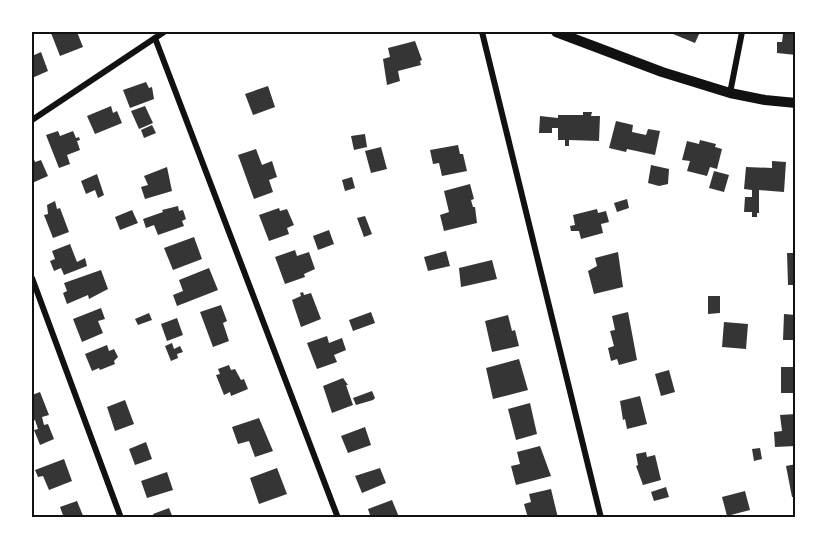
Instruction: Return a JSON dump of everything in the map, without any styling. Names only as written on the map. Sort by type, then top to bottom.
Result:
[{"type":"street","points":[[32,120],[164,32]]},
{"type":"street","points":[[482,32],[601,518]]},
{"type":"street","points":[[556,32],[662,72],[730,93],[754,99],[795,103]]},
{"type":"street","points":[[730,93],[742,32]]},
{"type":"street","points":[[154,38],[338,518]]},
{"type":"street","points":[[32,278],[121,518]]},
{"type":"building","points":[[60,32],[61,34],[77,32],[83,47],[60,56],[51,33]]},
{"type":"building","points":[[674,32],[700,32],[695,43],[673,34]]},
{"type":"building","points":[[783,34],[796,34],[796,55],[777,53],[777,42],[782,42]]},
{"type":"building","points":[[415,41],[422,60],[421,65],[398,71],[400,81],[387,85],[383,59],[390,57],[388,48]]},
{"type":"building","points":[[41,52],[48,71],[32,78],[32,56]]},
{"type":"building","points":[[146,82],[149,88],[152,87],[154,99],[130,108],[123,90]]},
{"type":"building","points":[[268,86],[275,107],[253,115],[245,94]]},
{"type":"building","points":[[111,106],[113,113],[117,111],[122,123],[95,134],[87,116]]},
{"type":"building","points":[[145,106],[153,123],[139,129],[131,111]]},
{"type":"building","points":[[583,112],[592,112],[591,116],[600,116],[599,141],[569,140],[569,146],[565,146],[565,140],[558,140],[558,128],[552,128],[552,133],[539,133],[540,116],[558,118],[558,115],[583,115]]},
{"type":"building","points":[[616,121],[633,125],[632,132],[646,135],[648,129],[660,131],[655,155],[609,148]]},
{"type":"building","points":[[152,125],[156,133],[144,138],[141,130]]},
{"type":"building","points":[[58,131],[60,136],[73,131],[76,138],[79,137],[80,140],[77,141],[80,150],[67,155],[70,164],[59,168],[46,135]]},
{"type":"building","points":[[365,134],[367,147],[354,150],[351,136]]},
{"type":"building","points":[[700,140],[716,144],[715,147],[722,149],[717,169],[710,167],[707,176],[687,171],[690,161],[682,160],[687,141],[699,144]]},
{"type":"building","points":[[458,145],[467,171],[442,176],[439,163],[433,164],[430,150]]},
{"type":"building","points":[[381,147],[387,169],[371,173],[365,151]]},
{"type":"building","points":[[256,149],[262,165],[272,161],[277,177],[269,180],[273,192],[254,199],[238,155]]},
{"type":"building","points":[[32,154],[35,162],[41,160],[48,176],[32,183]]},
{"type":"building","points":[[772,161],[786,162],[784,192],[759,190],[759,213],[757,217],[752,217],[752,212],[744,212],[745,197],[752,197],[752,190],[744,189],[746,167],[772,168]]},
{"type":"building","points":[[651,165],[669,169],[668,184],[659,186],[648,183]]},
{"type":"building","points":[[167,167],[172,191],[145,199],[141,187],[148,185],[144,176]]},
{"type":"building","points":[[714,171],[729,175],[724,192],[709,188]]},
{"type":"building","points":[[97,174],[104,195],[98,198],[95,190],[86,194],[81,181]]},
{"type":"building","points":[[352,177],[355,188],[345,191],[342,180]]},
{"type":"building","points":[[470,184],[474,199],[471,200],[475,207],[477,223],[444,231],[440,215],[449,212],[444,191]]},
{"type":"building","points":[[627,199],[629,208],[617,212],[614,203]]},
{"type":"building","points":[[55,201],[69,232],[53,238],[44,215],[48,214],[47,205]]},
{"type":"building","points":[[178,206],[179,211],[183,210],[186,219],[182,221],[184,226],[158,235],[154,225],[146,228],[143,219],[163,212],[162,210]]},
{"type":"building","points":[[279,208],[280,211],[287,209],[294,225],[287,228],[289,234],[269,241],[259,215]]},
{"type":"building","points":[[597,209],[598,213],[606,211],[609,222],[601,224],[603,233],[581,239],[579,231],[571,231],[570,226],[575,225],[573,215]]},
{"type":"building","points":[[132,210],[138,223],[120,230],[115,217]]},
{"type":"building","points":[[365,216],[372,234],[364,237],[357,218]]},
{"type":"building","points":[[329,230],[334,244],[318,250],[313,236]]},
{"type":"building","points":[[194,237],[202,259],[173,270],[164,248]]},
{"type":"building","points":[[70,244],[77,262],[85,258],[87,266],[64,275],[61,268],[54,271],[50,261],[55,259],[52,251]]},
{"type":"building","points":[[295,250],[297,256],[309,252],[315,269],[304,274],[305,277],[285,284],[275,257]]},
{"type":"building","points":[[446,251],[450,266],[428,271],[424,257]]},
{"type":"building","points":[[618,252],[623,287],[594,294],[588,271],[597,266],[595,258]]},
{"type":"building","points":[[787,253],[796,253],[796,285],[788,285]]},
{"type":"building","points":[[492,260],[497,279],[461,287],[459,268]]},
{"type":"building","points":[[209,268],[218,290],[177,306],[173,295],[183,291],[179,280]]},
{"type":"building","points":[[101,270],[108,289],[89,299],[88,295],[67,304],[63,293],[67,291],[64,283]]},
{"type":"building","points":[[303,292],[304,295],[311,293],[321,319],[301,327],[292,300],[301,296],[300,293]]},
{"type":"building","points":[[708,296],[720,296],[720,313],[708,314]]},
{"type":"building","points":[[221,305],[227,321],[223,323],[229,341],[213,347],[200,312]]},
{"type":"building","points":[[101,308],[105,319],[98,321],[103,333],[82,342],[73,319]]},
{"type":"building","points":[[371,312],[375,323],[353,331],[349,320]]},
{"type":"building","points":[[628,312],[637,360],[619,365],[617,359],[611,361],[608,348],[614,346],[610,331],[615,330],[612,316]]},
{"type":"building","points":[[149,313],[152,320],[138,325],[135,319]]},
{"type":"building","points":[[784,314],[796,315],[796,340],[783,340]]},
{"type":"building","points":[[508,315],[519,346],[492,352],[485,321]]},
{"type":"building","points":[[177,318],[183,335],[167,341],[161,324]]},
{"type":"building","points":[[724,322],[748,324],[746,349],[722,347]]},
{"type":"building","points":[[327,336],[329,343],[342,338],[346,350],[334,355],[337,362],[317,369],[307,343]]},
{"type":"building","points":[[172,343],[174,349],[180,346],[183,352],[177,354],[178,358],[171,361],[165,346]]},
{"type":"building","points":[[107,345],[109,351],[114,349],[118,357],[114,361],[115,364],[92,371],[85,354]]},
{"type":"building","points":[[519,359],[528,390],[493,399],[486,368]]},
{"type":"building","points":[[229,365],[231,370],[235,369],[241,380],[244,379],[248,389],[231,396],[230,392],[224,395],[216,375],[220,374],[218,369]]},
{"type":"building","points":[[781,367],[796,367],[796,393],[781,393]]},
{"type":"building","points":[[669,370],[675,392],[661,396],[655,374]]},
{"type":"building","points":[[343,378],[348,385],[346,385],[353,405],[332,413],[323,386]]},
{"type":"building","points":[[372,391],[375,398],[373,400],[356,405],[353,398]]},
{"type":"building","points":[[40,392],[49,415],[42,417],[44,425],[48,424],[54,439],[40,445],[34,430],[38,429],[35,420],[32,422],[32,395]]},
{"type":"building","points":[[640,396],[647,424],[627,429],[620,401]]},
{"type":"building","points":[[125,400],[134,424],[115,431],[107,407]]},
{"type":"building","points":[[530,403],[537,434],[516,440],[508,409]]},
{"type":"building","points":[[796,414],[796,446],[775,447],[774,432],[782,431],[780,415]]},
{"type":"building","points":[[259,418],[273,451],[255,457],[249,441],[238,444],[232,427]]},
{"type":"building","points":[[365,427],[371,445],[348,453],[341,436]]},
{"type":"building","points":[[146,442],[152,459],[135,465],[129,449]]},
{"type":"building","points":[[540,446],[551,476],[516,485],[511,466],[520,464],[517,452]]},
{"type":"building","points":[[760,448],[762,459],[754,461],[752,449]]},
{"type":"building","points":[[646,452],[647,457],[655,455],[661,480],[643,485],[636,466],[638,465],[636,454]]},
{"type":"building","points":[[64,459],[72,481],[49,490],[43,476],[38,477],[35,470]]},
{"type":"building","points":[[796,464],[796,497],[792,497],[786,466]]},
{"type":"building","points":[[277,468],[287,494],[259,504],[250,478]]},
{"type":"building","points":[[380,468],[386,483],[362,493],[355,476]]},
{"type":"building","points":[[167,472],[173,490],[147,498],[141,481]]},
{"type":"building","points":[[666,487],[669,497],[654,501],[651,492]]},
{"type":"building","points":[[551,489],[558,518],[528,518],[524,504],[531,502],[529,494]]},
{"type":"building","points":[[745,491],[750,510],[727,516],[722,497]]},
{"type":"building","points":[[392,500],[399,517],[371,518],[368,509]]},
{"type":"building","points":[[77,501],[84,518],[64,518],[60,507]]},
{"type":"building","points":[[169,508],[173,518],[155,518],[153,514]]}]
